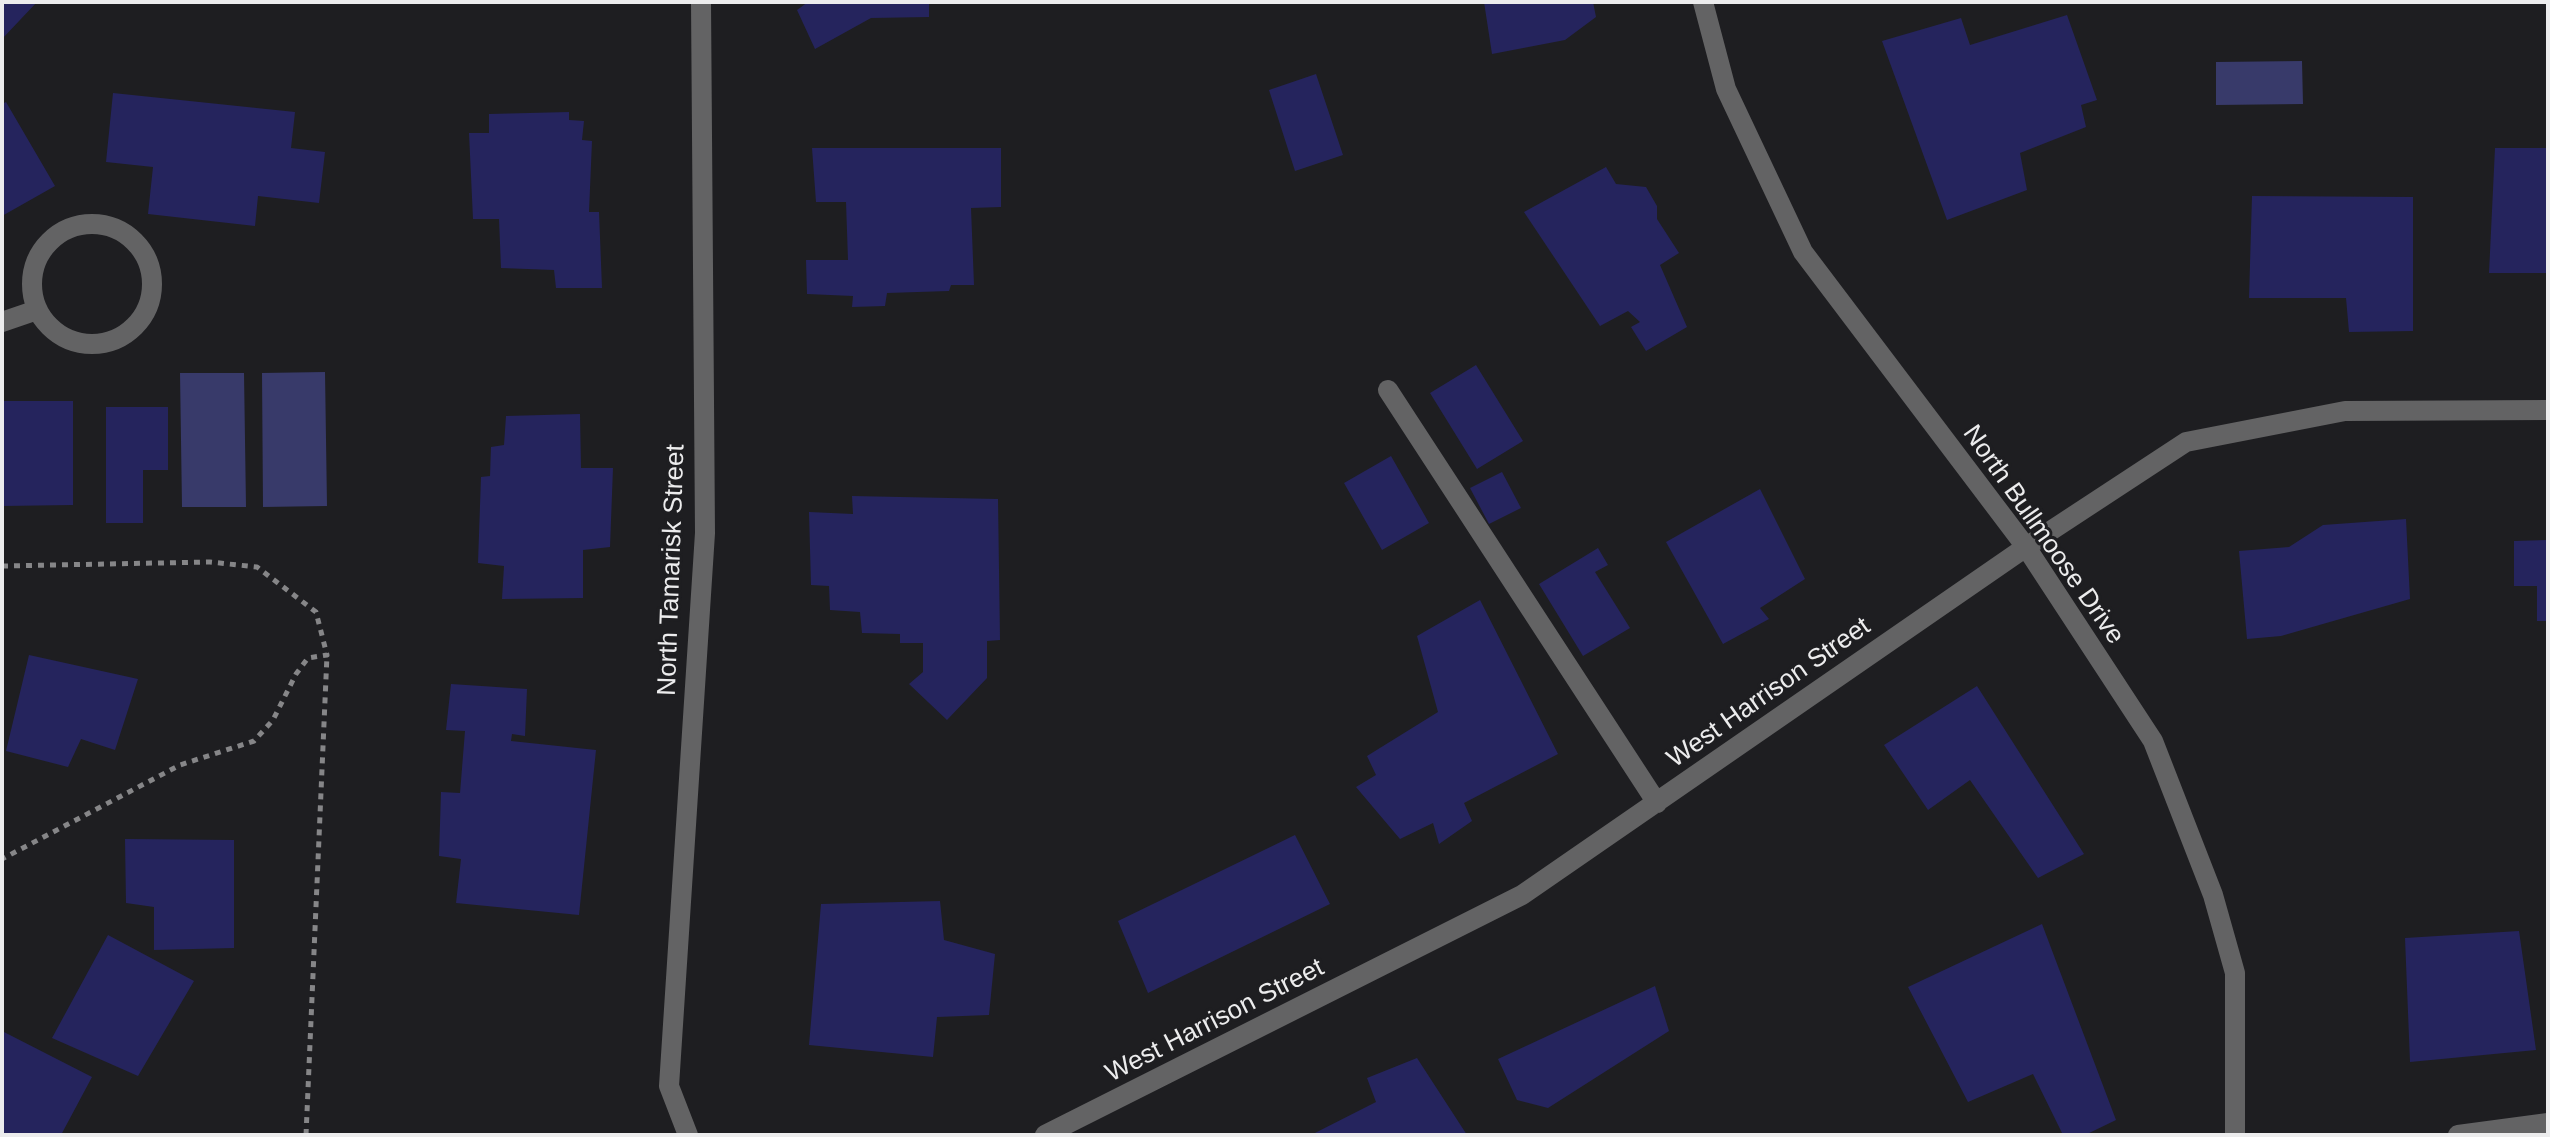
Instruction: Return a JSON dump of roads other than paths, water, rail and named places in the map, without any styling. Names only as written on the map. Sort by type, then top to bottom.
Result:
[{"type":"street","name":"North Tamarisk Street","points":[[688,1135],[669,1086],[705,533],[701,2]]},
{"type":"street","name":"North Bullmoose Drive","points":[[1703,2],[1726,89],[1803,252],[2026,547],[2153,741],[2213,895],[2235,973],[2235,1135]]},
{"type":"street","points":[[82,224],[102,224],[121,231],[137,243],[148,260],[153,278],[151,298],[144,316],[131,331],[115,341],[95,345],[75,343],[58,335],[37,310],[31,282],[35,262],[46,244],[62,231],[82,224]]},
{"type":"street","points":[[2,322],[37,310]]},
{"type":"street","points":[[1388,390],[1657,803]]},
{"type":"street","name":"West Harrison Street","points":[[1045,1135],[1522,895],[2026,547],[2186,442],[2345,411],[2548,410]]},
{"type":"street","points":[[2458,1135],[2548,1123]]}]
